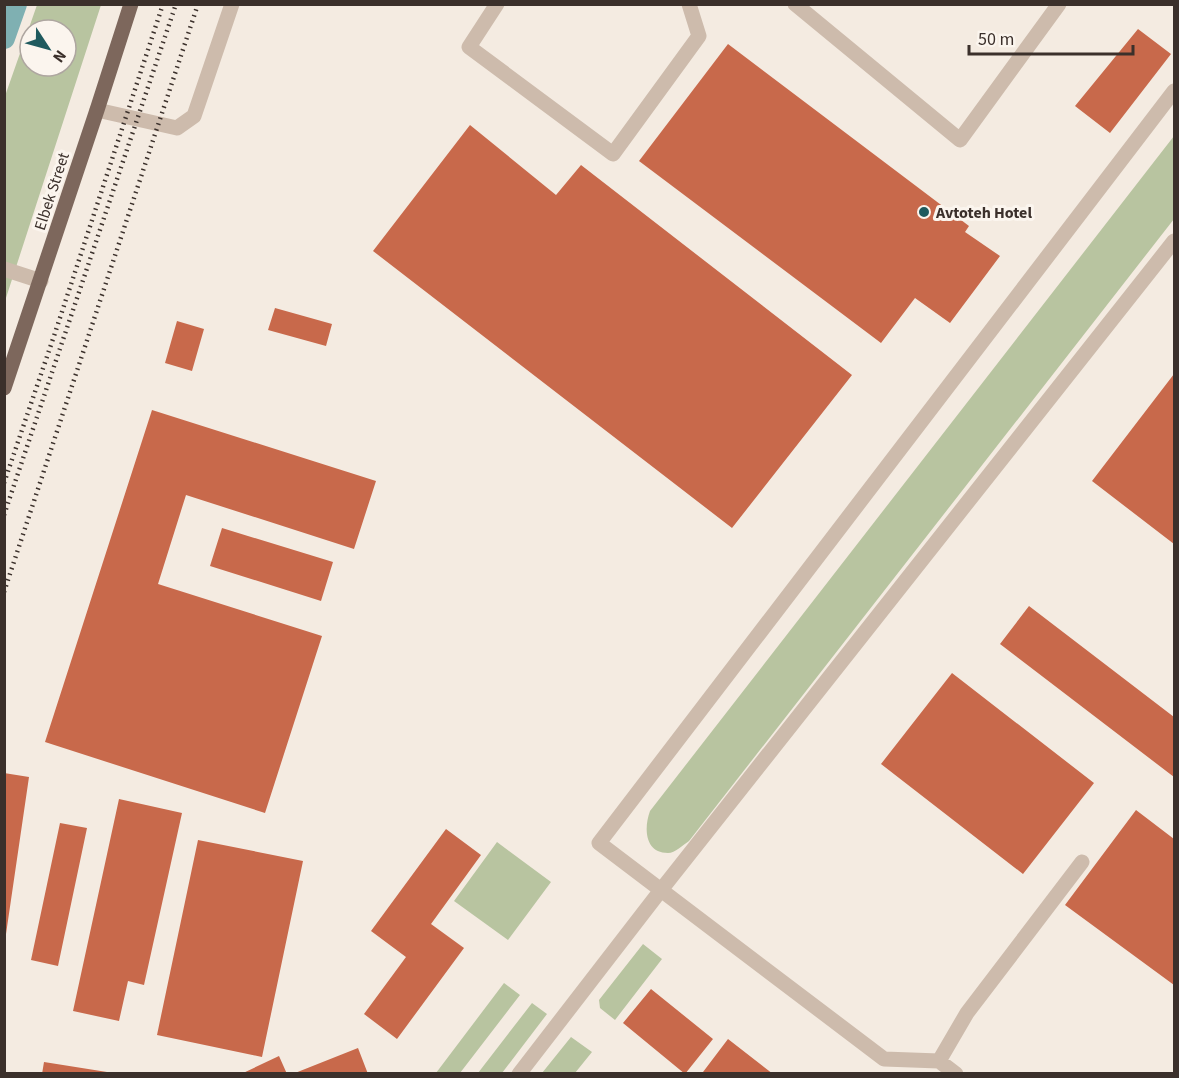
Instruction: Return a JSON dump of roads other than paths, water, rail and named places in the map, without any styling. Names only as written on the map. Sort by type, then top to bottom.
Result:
[{"type":"main road","name":"Elbek Street","points":[[4,388],[130,4]]},
{"type":"street","points":[[97,110],[177,128],[195,116],[232,4]]},
{"type":"street","points":[[497,4],[469,47],[613,154],[699,36],[689,4]]},
{"type":"street","points":[[795,4],[960,140],[1059,4]]},
{"type":"street","points":[[956,1074],[939,1061],[884,1059],[599,843],[1174,91]]},
{"type":"street","points":[[519,1074],[661,890],[1174,241]]},
{"type":"street","points":[[4,268],[41,281]]},
{"type":"street","points":[[939,1061],[967,1013],[1082,862]]},
{"type":"waterway","points":[[4,38],[16,4]]},
{"type":"railway","points":[[4,483],[163,4]]},
{"type":"railway","points":[[4,515],[176,4]]},
{"type":"railway","points":[[4,592],[198,4]]},
{"type":"place","name":"Avtoteh Hotel","points":[[924,212]]}]
